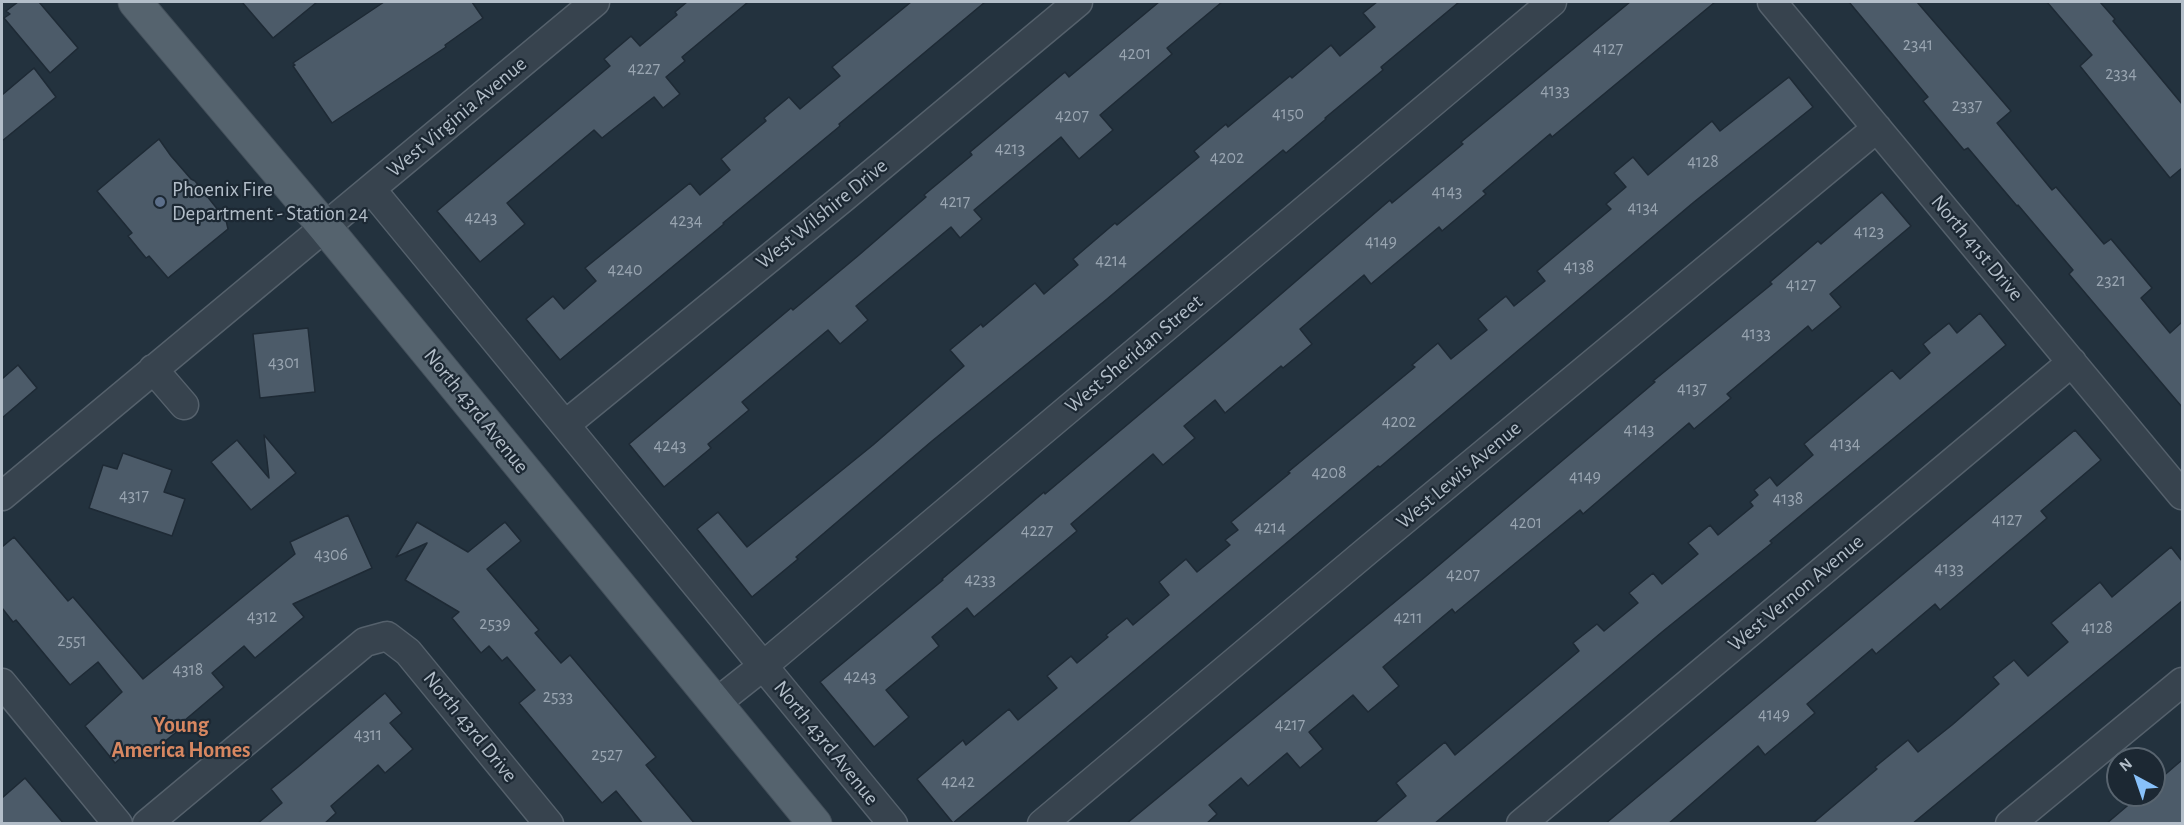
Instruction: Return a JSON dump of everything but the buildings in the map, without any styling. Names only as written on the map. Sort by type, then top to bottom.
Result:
[{"type":"main road","name":"North 43rd Avenue","points":[[135,2],[324,226],[815,824]]},
{"type":"street","name":"West Virginia Avenue","points":[[2,496],[595,2]]},
{"type":"street","name":"West Wilshire Drive","points":[[565,425],[1078,2]]},
{"type":"street","name":"West Sheridan Street","points":[[715,704],[1552,2]]},
{"type":"street","name":"North 41st Drive","points":[[1772,2],[2182,495]]},
{"type":"street","name":"West Lewis Avenue","points":[[1042,824],[1377,542],[1877,128]]},
{"type":"street","name":"North 43rd Avenue","points":[[371,189],[893,824]]},
{"type":"street","name":"West Vernon Avenue","points":[[1521,824],[2072,362]]},
{"type":"street","points":[[153,369],[184,405]]},
{"type":"street","name":"North 43rd Drive","points":[[147,824],[365,642],[387,636],[408,652],[549,824]]},
{"type":"street","points":[[2010,824],[2182,682]]},
{"type":"street","points":[[2,683],[118,824]]},
{"type":"place","name":"Phoenix Fire Department - Station 24","points":[[160,202]]},
{"type":"district","name":"Young America Homes","points":[[181,738]]}]
